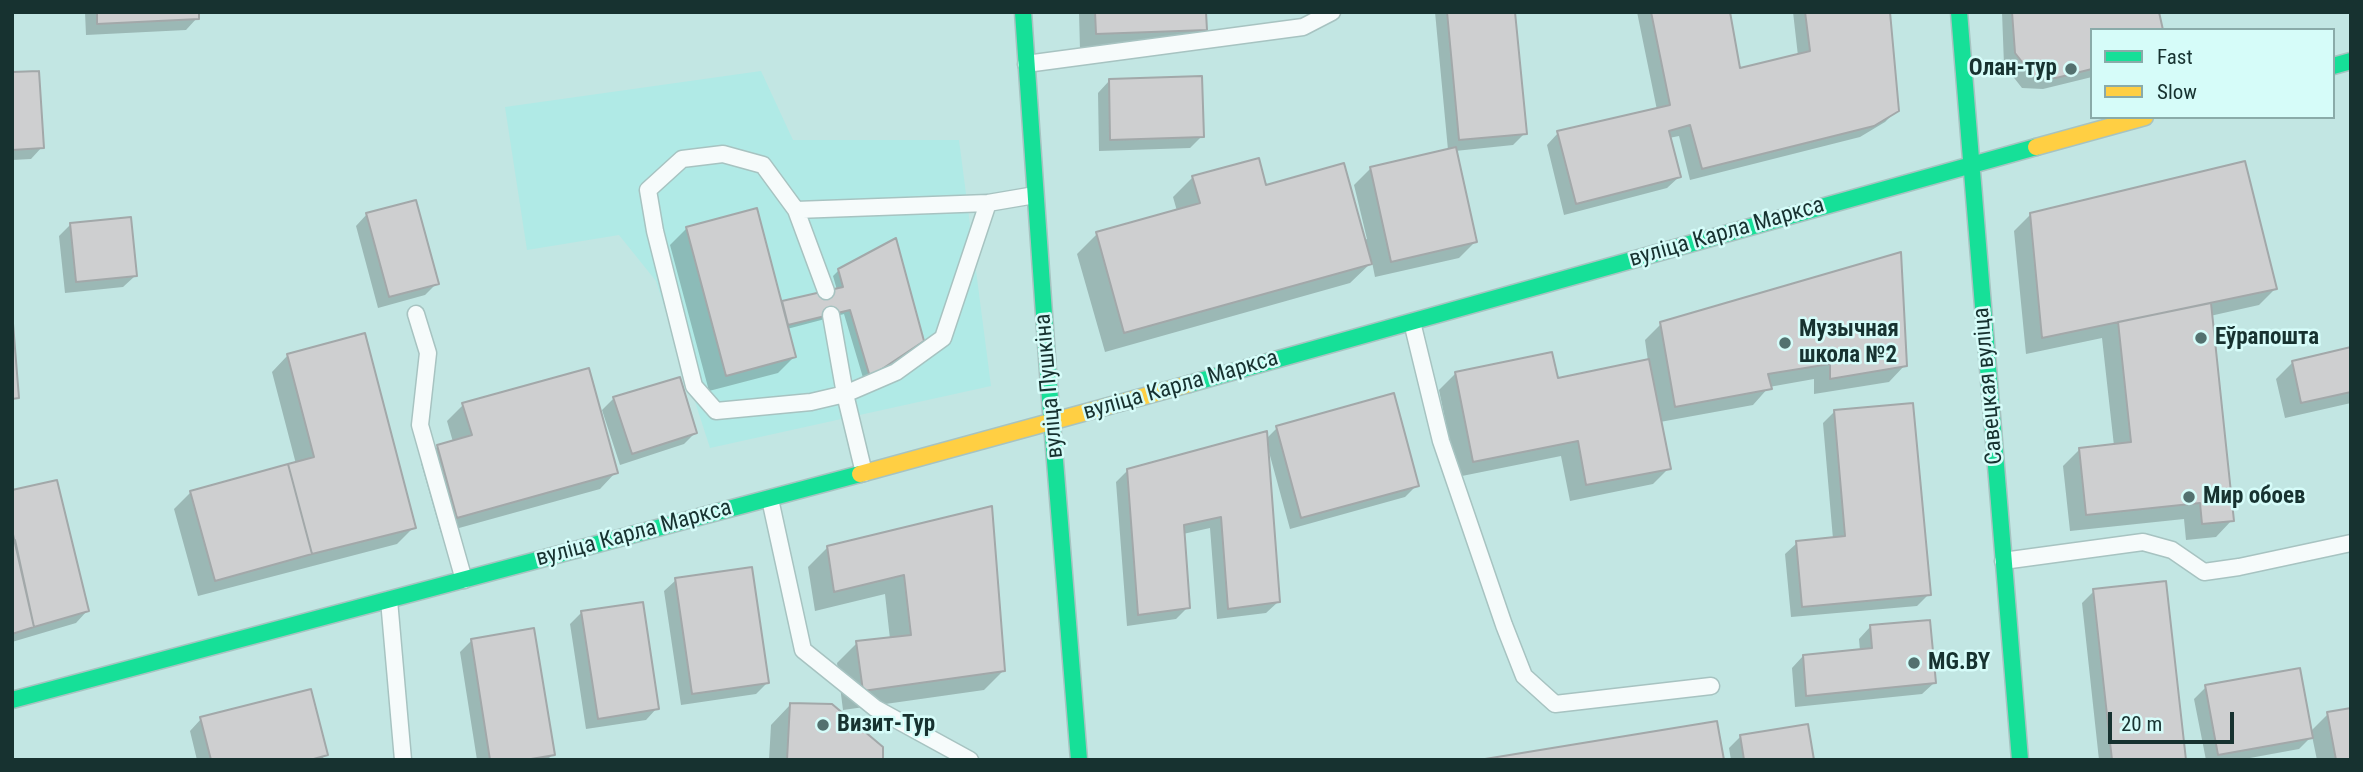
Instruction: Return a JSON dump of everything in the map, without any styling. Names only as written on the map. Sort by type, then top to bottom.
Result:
[{"type":"street","name":"вуліца Пушкіна","points":[[1023,12],[1079,760]]},
{"type":"street","name":"Савецкая вуліца","points":[[1959,12],[2020,760]]},
{"type":"street","name":"вуліца Карла Маркса","points":[[12,700],[1052,423],[2139,119]]},
{"type":"lane","points":[[1026,64],[1303,27],[1332,12]]},
{"type":"lane","points":[[826,291],[796,210],[763,165],[723,154],[681,159],[648,190],[655,231],[695,386],[716,411],[811,402],[845,394],[897,372],[943,338],[988,203]]},
{"type":"lane","points":[[796,210],[988,203],[1035,195]]},
{"type":"lane","points":[[416,314],[428,353],[420,425],[464,580]]},
{"type":"lane","points":[[831,315],[845,394],[864,473]]},
{"type":"lane","points":[[1412,321],[1441,441],[1524,676],[1555,704],[1711,686]]},
{"type":"lane","points":[[769,499],[803,650],[875,708],[970,760]]},
{"type":"lane","points":[[2003,561],[2143,542],[2172,550],[2204,572],[2351,543]]},
{"type":"lane","points":[[388,600],[403,760]]},
{"type":"shaded area","points":[[761,71],[793,140],[959,140],[991,386],[710,448],[656,281],[619,235],[527,250],[505,107]]},
{"type":"building","points":[[97,12],[199,12],[199,19],[97,24]]},
{"type":"building","points":[[1095,12],[1206,12],[1207,30],[1096,34]]},
{"type":"building","points":[[1447,12],[1515,12],[1527,134],[1459,140]]},
{"type":"building","points":[[1651,12],[1730,12],[1740,68],[1810,51],[1805,12],[1890,12],[1899,111],[1874,126],[1702,169],[1690,125],[1669,131],[1681,177],[1576,204],[1557,131],[1670,105]]},
{"type":"building","points":[[2012,12],[2159,12],[2163,28],[2090,28],[2090,70],[2056,78],[2034,77],[2015,53]]},
{"type":"building","points":[[39,71],[44,148],[12,150],[12,72]]},
{"type":"building","points":[[1202,76],[1204,137],[1110,140],[1109,79]]},
{"type":"building","points":[[1456,147],[1477,242],[1391,262],[1370,167]]},
{"type":"building","points":[[1259,158],[1266,185],[1344,163],[1372,264],[1124,333],[1096,232],[1200,203],[1192,176]]},
{"type":"building","points":[[2245,161],[2277,289],[2042,338],[2030,213]]},
{"type":"building","points":[[416,200],[439,284],[389,297],[366,213]]},
{"type":"building","points":[[757,208],[796,357],[726,376],[686,227]]},
{"type":"building","points":[[131,217],[137,276],[76,282],[70,223]]},
{"type":"building","points":[[896,238],[924,341],[870,377],[850,310],[788,325],[782,301],[843,287],[838,269]]},
{"type":"building","name":"Музычная школа №2","points":[[1901,252],[1907,366],[1830,379],[1830,364],[1768,374],[1772,389],[1675,407],[1660,322]]},
{"type":"building","points":[[2211,303],[2234,521],[2202,524],[2200,503],[2086,515],[2079,448],[2131,442],[2118,322]]},
{"type":"building","points":[[12,311],[19,398],[12,399]]},
{"type":"building","points":[[365,333],[416,528],[312,554],[288,464],[314,457],[287,354]]},
{"type":"building","points":[[2351,347],[2351,392],[2301,403],[2292,361]]},
{"type":"building","points":[[1552,352],[1558,378],[1649,359],[1671,469],[1586,485],[1578,441],[1473,462],[1455,372]]},
{"type":"building","points":[[589,368],[618,473],[457,518],[437,445],[472,435],[462,403]]},
{"type":"building","points":[[680,377],[697,433],[632,454],[613,397]]},
{"type":"building","points":[[1394,393],[1419,486],[1301,518],[1276,426]]},
{"type":"building","points":[[1913,403],[1931,595],[1802,607],[1796,541],[1845,536],[1834,410]]},
{"type":"building","points":[[1267,431],[1280,602],[1228,609],[1221,517],[1184,525],[1190,608],[1138,615],[1127,469]]},
{"type":"building","points":[[288,464],[312,554],[215,581],[190,491]]},
{"type":"building","points":[[57,480],[89,611],[34,627],[12,530],[12,490]]},
{"type":"building","points":[[992,506],[1005,671],[863,691],[856,641],[911,635],[904,575],[834,592],[827,546]]},
{"type":"building","points":[[15,540],[34,627],[12,634],[12,541]]},
{"type":"building","points":[[752,567],[769,683],[692,694],[675,578]]},
{"type":"building","points":[[2166,581],[2186,760],[2112,760],[2093,589]]},
{"type":"building","points":[[643,602],[659,709],[598,719],[581,611]]},
{"type":"building","points":[[1930,620],[1936,683],[1806,696],[1803,655],[1872,648],[1870,625]]},
{"type":"building","points":[[534,628],[555,755],[525,760],[490,760],[471,639]]},
{"type":"building","points":[[2300,668],[2313,738],[2218,755],[2205,685]]},
{"type":"building","points":[[311,689],[328,755],[310,760],[211,760],[200,717]]},
{"type":"building","name":"Визит-Тур","points":[[790,703],[832,704],[883,747],[883,760],[787,760]]},
{"type":"building","points":[[2351,708],[2351,760],[2336,760],[2327,712]]},
{"type":"building","points":[[1717,721],[1724,760],[1479,760]]},
{"type":"building","points":[[1808,724],[1814,760],[1744,760],[1740,735]]},
{"type":"traffic: fast","points":[[1023,12],[1079,760]]},
{"type":"traffic: fast","points":[[1959,12],[2020,760]]},
{"type":"traffic: fast","points":[[2335,65],[2351,61]]},
{"type":"traffic: fast","points":[[1189,384],[2036,147]]},
{"type":"traffic: fast","points":[[12,700],[860,474]]},
{"type":"traffic: slow","points":[[2036,147],[2138,119]]},
{"type":"traffic: slow","points":[[860,474],[1189,384]]},
{"type":"place","name":"Олан-тур","points":[[2071,69]]},
{"type":"place","name":"Еўрапошта","points":[[2201,338]]},
{"type":"place","name":"Музычная школа №2","points":[[1785,343]]},
{"type":"place","name":"Мир обоев","points":[[2189,497]]},
{"type":"place","name":"MG.BY","points":[[1914,663]]},
{"type":"place","name":"Визит-Тур","points":[[823,725]]}]
